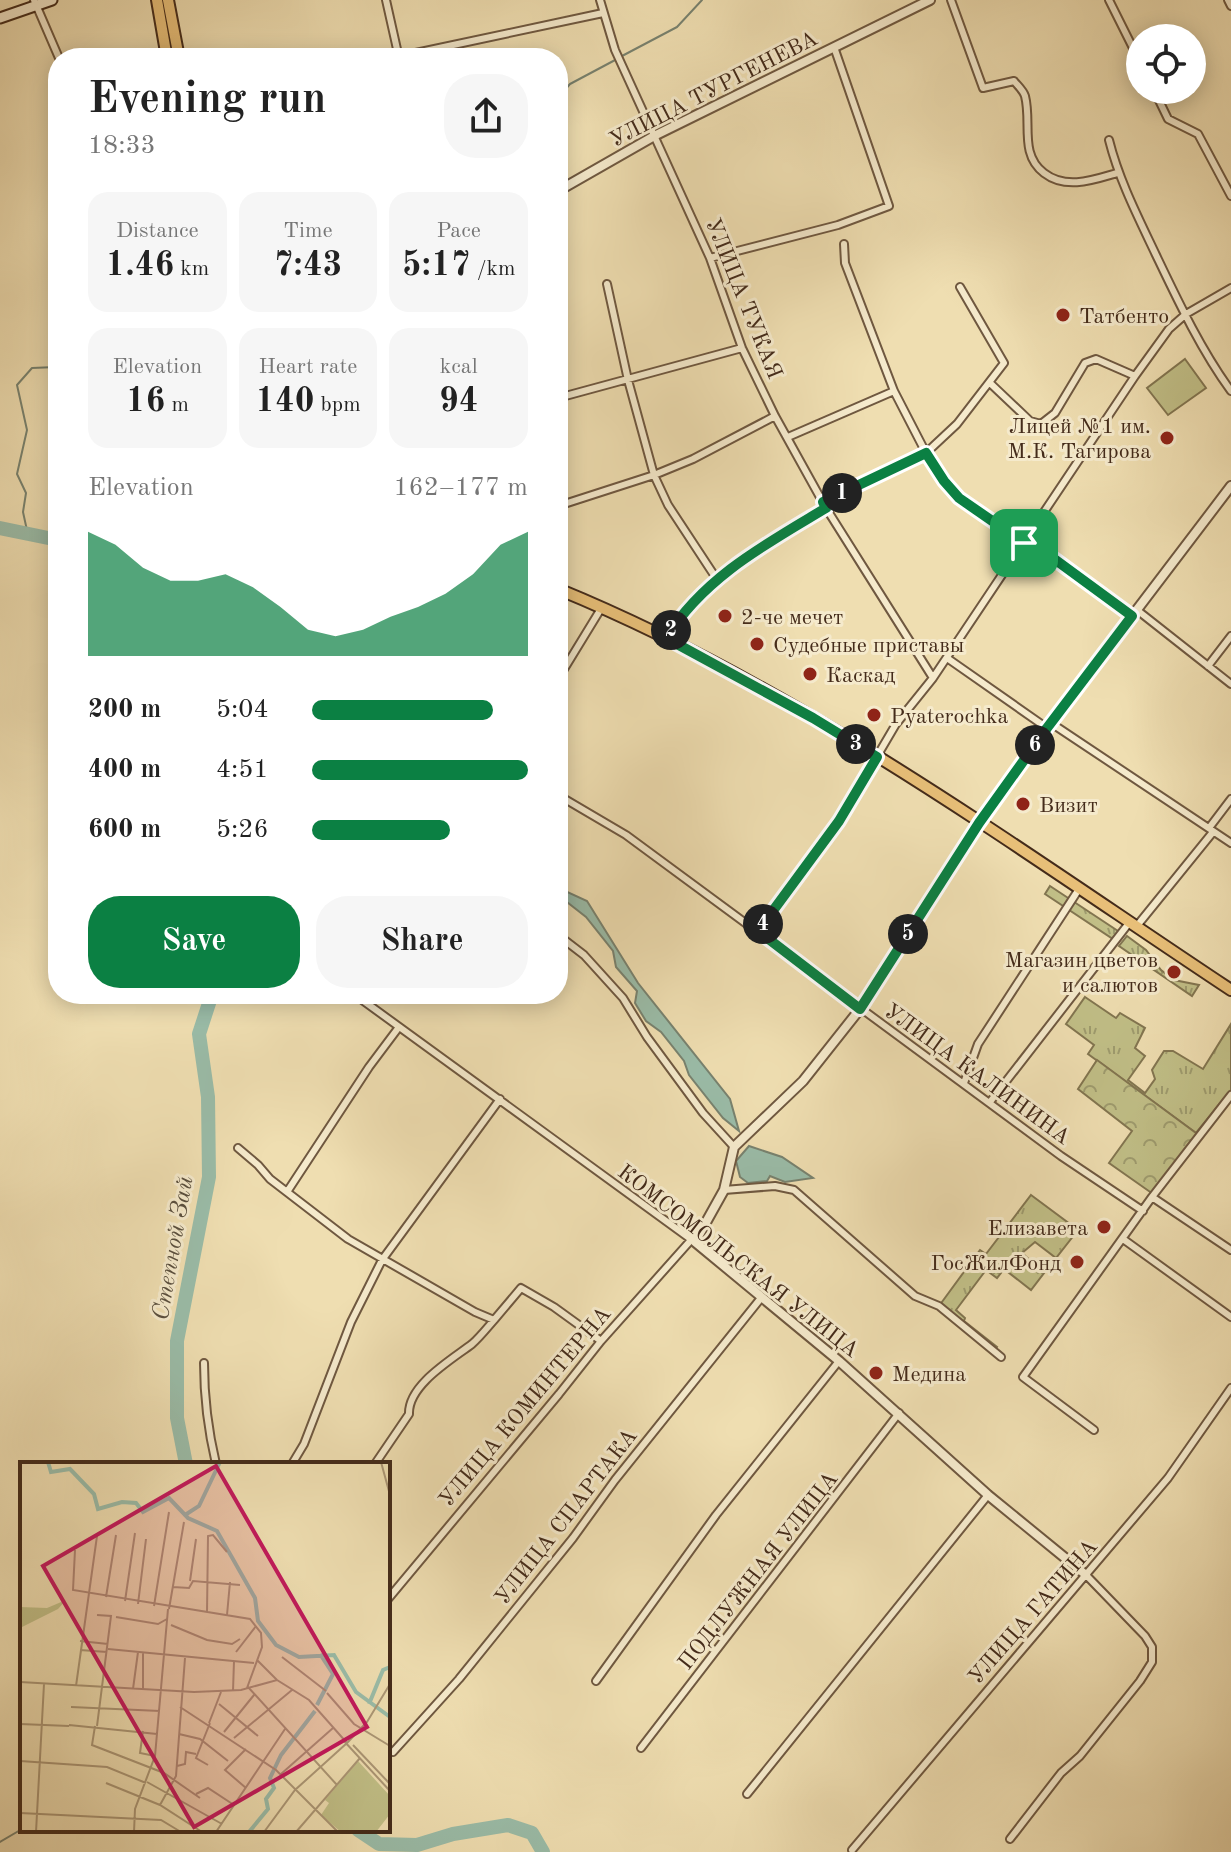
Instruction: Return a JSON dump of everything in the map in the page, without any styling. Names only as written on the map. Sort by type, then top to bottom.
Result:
[{"type":"main road","points":[[0,18],[35,2],[52,0]]},
{"type":"main road","points":[[157,0],[165,48]]},
{"type":"main road","points":[[168,0],[177,48]]},
{"type":"main road","points":[[568,593],[666,638],[813,718],[979,823],[1231,990]]},
{"type":"street","points":[[386,0],[395,48]]},
{"type":"street","name":"УЛИЦА ТУКАЯ","points":[[600,0],[615,50],[710,258],[742,348],[775,416],[825,505],[933,678]]},
{"type":"street","name":"УЛИЦА ТУРГЕНЕВА","points":[[568,185],[656,135],[930,0]]},
{"type":"street","points":[[951,0],[983,88],[1014,81],[1025,93],[1029,145],[1034,165],[1052,180],[1079,183],[1117,173]]},
{"type":"street","points":[[1109,0],[1126,34]]},
{"type":"street","points":[[1228,0],[1231,6]]},
{"type":"street","points":[[35,2],[55,48]]},
{"type":"street","points":[[439,48],[603,13]]},
{"type":"street","points":[[710,258],[838,225],[889,206],[834,47]]},
{"type":"street","points":[[1161,104],[1168,119],[1198,134],[1231,196]]},
{"type":"street","points":[[1109,140],[1117,173],[1186,314],[1231,391]]},
{"type":"street","points":[[844,244],[845,263],[894,391],[944,481],[959,498],[1134,613],[1231,684]]},
{"type":"street","points":[[607,284],[628,380],[654,475],[668,505],[716,578]]},
{"type":"street","points":[[666,638],[681,613],[716,578],[825,505],[926,453],[957,424],[1004,363],[960,287]]},
{"type":"street","points":[[758,931],[839,821],[896,724],[947,658],[1169,329],[1186,314],[1231,288]]},
{"type":"street","points":[[568,395],[742,348]]},
{"type":"street","points":[[990,383],[1030,421],[1041,424],[1055,413],[1085,363],[1096,359],[1135,376]]},
{"type":"street","points":[[788,437],[894,391]]},
{"type":"street","points":[[568,503],[693,459],[775,416]]},
{"type":"street","points":[[693,1241],[724,1190],[734,1147],[803,1081],[860,1009],[979,823],[1231,486]]},
{"type":"street","points":[[1221,497],[1231,505]]},
{"type":"street","points":[[568,663],[602,607]]},
{"type":"street","points":[[1208,666],[1231,636]]},
{"type":"street","points":[[947,658],[1231,843]]},
{"type":"street","points":[[990,1102],[1211,830],[1231,799]]},
{"type":"street","name":"УЛИЦА КАЛИНИНА","points":[[568,801],[626,835],[1061,1156],[1143,1211]]},
{"type":"street","points":[[964,1083],[978,1044],[1079,889]]},
{"type":"street","points":[[568,943],[584,955],[623,998],[647,1037],[703,1113],[734,1147]]},
{"type":"street","name":"КОМСОМОЛЬСКАЯ УЛИЦА","points":[[368,1004],[693,1241],[839,1361],[988,1495],[1086,1575]]},
{"type":"street","points":[[287,1192],[399,1027]]},
{"type":"street","points":[[1094,1430],[1023,1377],[1152,1197],[1231,1095]]},
{"type":"street","points":[[293,1462],[304,1444],[351,1322],[382,1260],[500,1099]]},
{"type":"street","points":[[238,1148],[287,1192],[348,1239],[494,1320]]},
{"type":"street","points":[[724,1190],[775,1186],[794,1190],[915,1296],[939,1306],[1001,1357]]},
{"type":"street","points":[[1152,1197],[1231,1250]]},
{"type":"street","points":[[1123,1239],[1231,1317]]},
{"type":"street","name":"УЛИЦА КОМИНТЕРНА","points":[[390,1597],[601,1341],[693,1241]]},
{"type":"street","points":[[376,1462],[409,1414],[409,1405],[418,1391],[439,1367],[475,1342],[521,1288],[601,1341]]},
{"type":"street","name":"УЛИЦА СПАРТАКА","points":[[393,1752],[459,1679],[761,1298]]},
{"type":"street","points":[[596,1681],[716,1515],[839,1361]]},
{"type":"street","points":[[204,1363],[206,1416],[216,1462]]},
{"type":"street","name":"УЛИЦА ГАТИНА","points":[[852,1850],[1168,1478],[1231,1388]]},
{"type":"street","name":"ПОДЛУЖНАЯ УЛИЦА","points":[[641,1748],[899,1413]]},
{"type":"street","points":[[747,1794],[988,1495]]},
{"type":"street","points":[[1010,1839],[1061,1773],[1114,1716],[1152,1662],[1152,1647],[1145,1636],[1086,1575]]},
{"type":"green space","points":[[1185,359],[1206,388],[1168,415],[1147,388]]},
{"type":"green space","points":[[1050,886],[1121,933],[1116,941],[1045,894]]},
{"type":"green space","points":[[1127,936],[1146,950],[1161,970],[1174,980],[1199,985],[1192,996],[1119,946]]},
{"type":"green space","points":[[1085,997],[1116,1018],[1120,1013],[1145,1028],[1135,1048],[1145,1056],[1128,1080],[1145,1093],[1155,1079],[1152,1070],[1164,1051],[1173,1051],[1203,1069],[1231,1024],[1231,1090],[1196,1133],[1088,1054],[1094,1045],[1066,1024]]},
{"type":"green space","points":[[1097,1060],[1200,1136],[1153,1194],[1109,1163],[1132,1131],[1078,1089]]},
{"type":"green space","points":[[1031,1195],[1078,1230],[1056,1258],[1035,1242],[1022,1253],[1044,1273],[1031,1290],[1004,1269],[997,1278],[986,1270],[956,1310],[965,1318],[964,1321],[997,1347],[994,1351],[939,1306],[980,1250],[986,1254]]},
{"type":"shaded area","points":[[568,892],[587,901],[638,983],[730,1099],[739,1131],[723,1118],[689,1075],[684,1061],[661,1032],[646,1021],[635,1003],[637,991],[616,967],[613,951],[586,917],[568,903]]},
{"type":"shaded area","points":[[749,1146],[782,1157],[813,1178],[785,1182],[770,1176],[767,1181],[748,1183],[740,1177],[736,1161]]},
{"type":"waterway","points":[[622,56],[677,27],[702,0]]},
{"type":"waterway","points":[[568,86],[617,59]]},
{"type":"waterway","points":[[28,535],[23,512],[26,493],[17,474],[27,430],[17,385],[32,368],[48,367]]},
{"type":"waterway","name":"Степной Зай","points":[[0,528],[48,538]]},
{"type":"waterway","name":"Степной Зай","points":[[186,1462],[177,1418],[177,1341],[209,1177],[208,1097],[199,1034],[209,1004]]},
{"type":"waterway","name":"Степной Зай","points":[[361,1832],[379,1844],[417,1845],[453,1834],[508,1825],[532,1833],[543,1852]]},
{"type":"waterway","points":[[0,1842],[20,1830]]},
{"type":"place","name":"Татбенто","points":[[1063,315]]},
{"type":"place","name":"Лицей №1 им. М.К. Тагирова","points":[[1167,438]]},
{"type":"place","name":"2-че мечет","points":[[725,616]]},
{"type":"place","name":"Судебные приставы","points":[[757,644]]},
{"type":"place","name":"Каскад","points":[[810,674]]},
{"type":"place","name":"Pyaterochka","points":[[874,715]]},
{"type":"place","name":"Визит","points":[[1023,804]]},
{"type":"place","name":"Магазин цветов и салютов","points":[[1174,972]]},
{"type":"place","name":"Елизавета","points":[[1104,1227]]},
{"type":"place","name":"ГосЖилФонд","points":[[1077,1262]]},
{"type":"place","name":"Медина","points":[[876,1373]]},
{"type":"route","points":[[926,453],[959,498],[1024,543],[1027,539],[1132,616],[979,823],[860,1009],[758,931],[839,821],[877,757],[813,718],[666,638],[681,613],[716,578],[826,508],[823,502],[926,453]]}]
